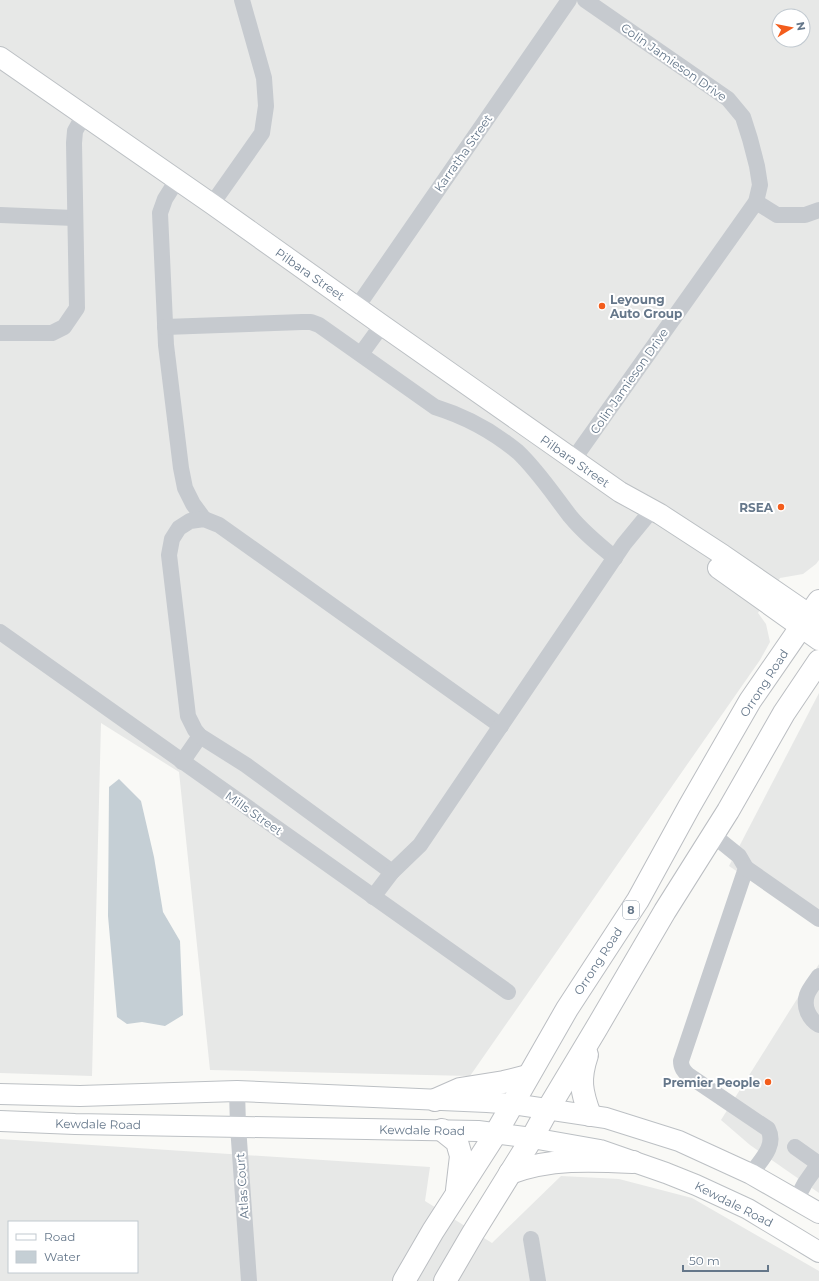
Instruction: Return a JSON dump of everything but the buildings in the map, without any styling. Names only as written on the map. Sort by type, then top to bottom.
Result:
[{"type":"highway","name":"Orrong Road","points":[[404,1281],[433,1231],[496,1133],[567,1009],[638,900],[750,701],[812,616]]},
{"type":"highway","points":[[445,1281],[532,1138],[665,911],[728,811],[784,712],[819,661]]},
{"type":"highway","points":[[590,1115],[583,1097],[581,1081],[585,1062],[596,1029]]},
{"type":"highway","points":[[435,1100],[460,1090],[528,1076]]},
{"type":"highway","points":[[442,1130],[457,1142],[461,1156],[456,1195]]},
{"type":"highway","points":[[510,1173],[540,1164],[573,1161],[595,1160],[633,1162]]},
{"type":"main road","name":"Pilbara Street","points":[[2,61],[84,115],[212,204],[573,460],[620,492],[660,514],[723,555],[812,616],[819,640]]},
{"type":"main road","name":"Pilbara Street","points":[[620,492],[647,516],[812,616]]},
{"type":"main road","points":[[0,1094],[80,1096],[238,1091],[513,1104],[590,1115],[606,1118],[679,1142],[751,1174],[819,1213]]},
{"type":"main road","name":"Kewdale Road","points":[[0,1121],[75,1124],[478,1131],[532,1138],[600,1150],[696,1184],[748,1209],[819,1252]]},
{"type":"street","points":[[212,204],[262,133],[266,106],[264,78],[242,0]]},
{"type":"street","name":"Karratha Street","points":[[357,307],[569,0]]},
{"type":"street","name":"Colin Jamieson Drive","points":[[573,460],[756,202],[760,185],[755,159],[743,117],[728,100],[585,0]]},
{"type":"street","points":[[0,333],[52,333],[64,327],[76,308],[74,143],[75,131],[84,115]]},
{"type":"street","points":[[177,180],[165,199],[160,213],[166,345],[181,468],[185,488],[193,504],[204,519]]},
{"type":"street","points":[[756,202],[777,215],[805,215],[819,210]]},
{"type":"street","points":[[0,215],[74,218]]},
{"type":"street","points":[[165,327],[311,322],[319,324],[435,407],[468,420],[499,438],[518,452],[545,482],[571,517],[582,529],[615,558]]},
{"type":"street","points":[[361,354],[382,325]]},
{"type":"street","points":[[499,438],[513,417]]},
{"type":"street","points":[[373,897],[392,872],[420,845],[615,558],[647,516]]},
{"type":"street","points":[[392,872],[246,765],[200,736],[196,730],[188,716],[169,555],[172,539],[179,528],[190,521],[204,519],[220,525],[501,726]]},
{"type":"street","name":"Mills Street","points":[[0,632],[508,992]]},
{"type":"street","points":[[182,762],[200,736]]},
{"type":"street","points":[[713,835],[739,856],[746,868],[819,919]]},
{"type":"street","points":[[746,868],[681,1066],[688,1075],[768,1129],[771,1136],[771,1144],[751,1174]]},
{"type":"street","points":[[819,976],[807,995],[806,1009],[813,1021],[819,1025]]},
{"type":"street","name":"Atlas Court","points":[[238,1091],[238,1126],[249,1281]]},
{"type":"street","points":[[795,1147],[819,1164],[805,1183],[796,1200]]},
{"type":"street","points":[[531,1239],[538,1281]]},
{"type":"shaded area","points":[[0,0],[819,0],[819,560],[803,574],[780,578],[758,613],[766,624],[770,642],[760,660],[470,1076],[210,1070],[179,772],[101,723],[92,1076],[0,1073]]},
{"type":"shaded area","points":[[819,693],[819,926],[729,866]]},
{"type":"shaded area","points":[[819,964],[819,1193],[750,1145],[721,1120]]},
{"type":"shaded area","points":[[0,1139],[430,1167],[425,1201],[492,1243],[561,1176],[619,1179],[692,1198],[819,1271],[819,1281],[0,1281]]},
{"type":"water","points":[[119,779],[141,801],[154,857],[163,912],[180,941],[183,1015],[165,1026],[142,1022],[127,1024],[117,1017],[108,916],[109,787]]},
{"type":"place","name":"Leyoung Auto Group","points":[[602,306]]},
{"type":"place","name":"RSEA","points":[[781,507]]},
{"type":"place","name":"Premier People","points":[[768,1082]]}]
